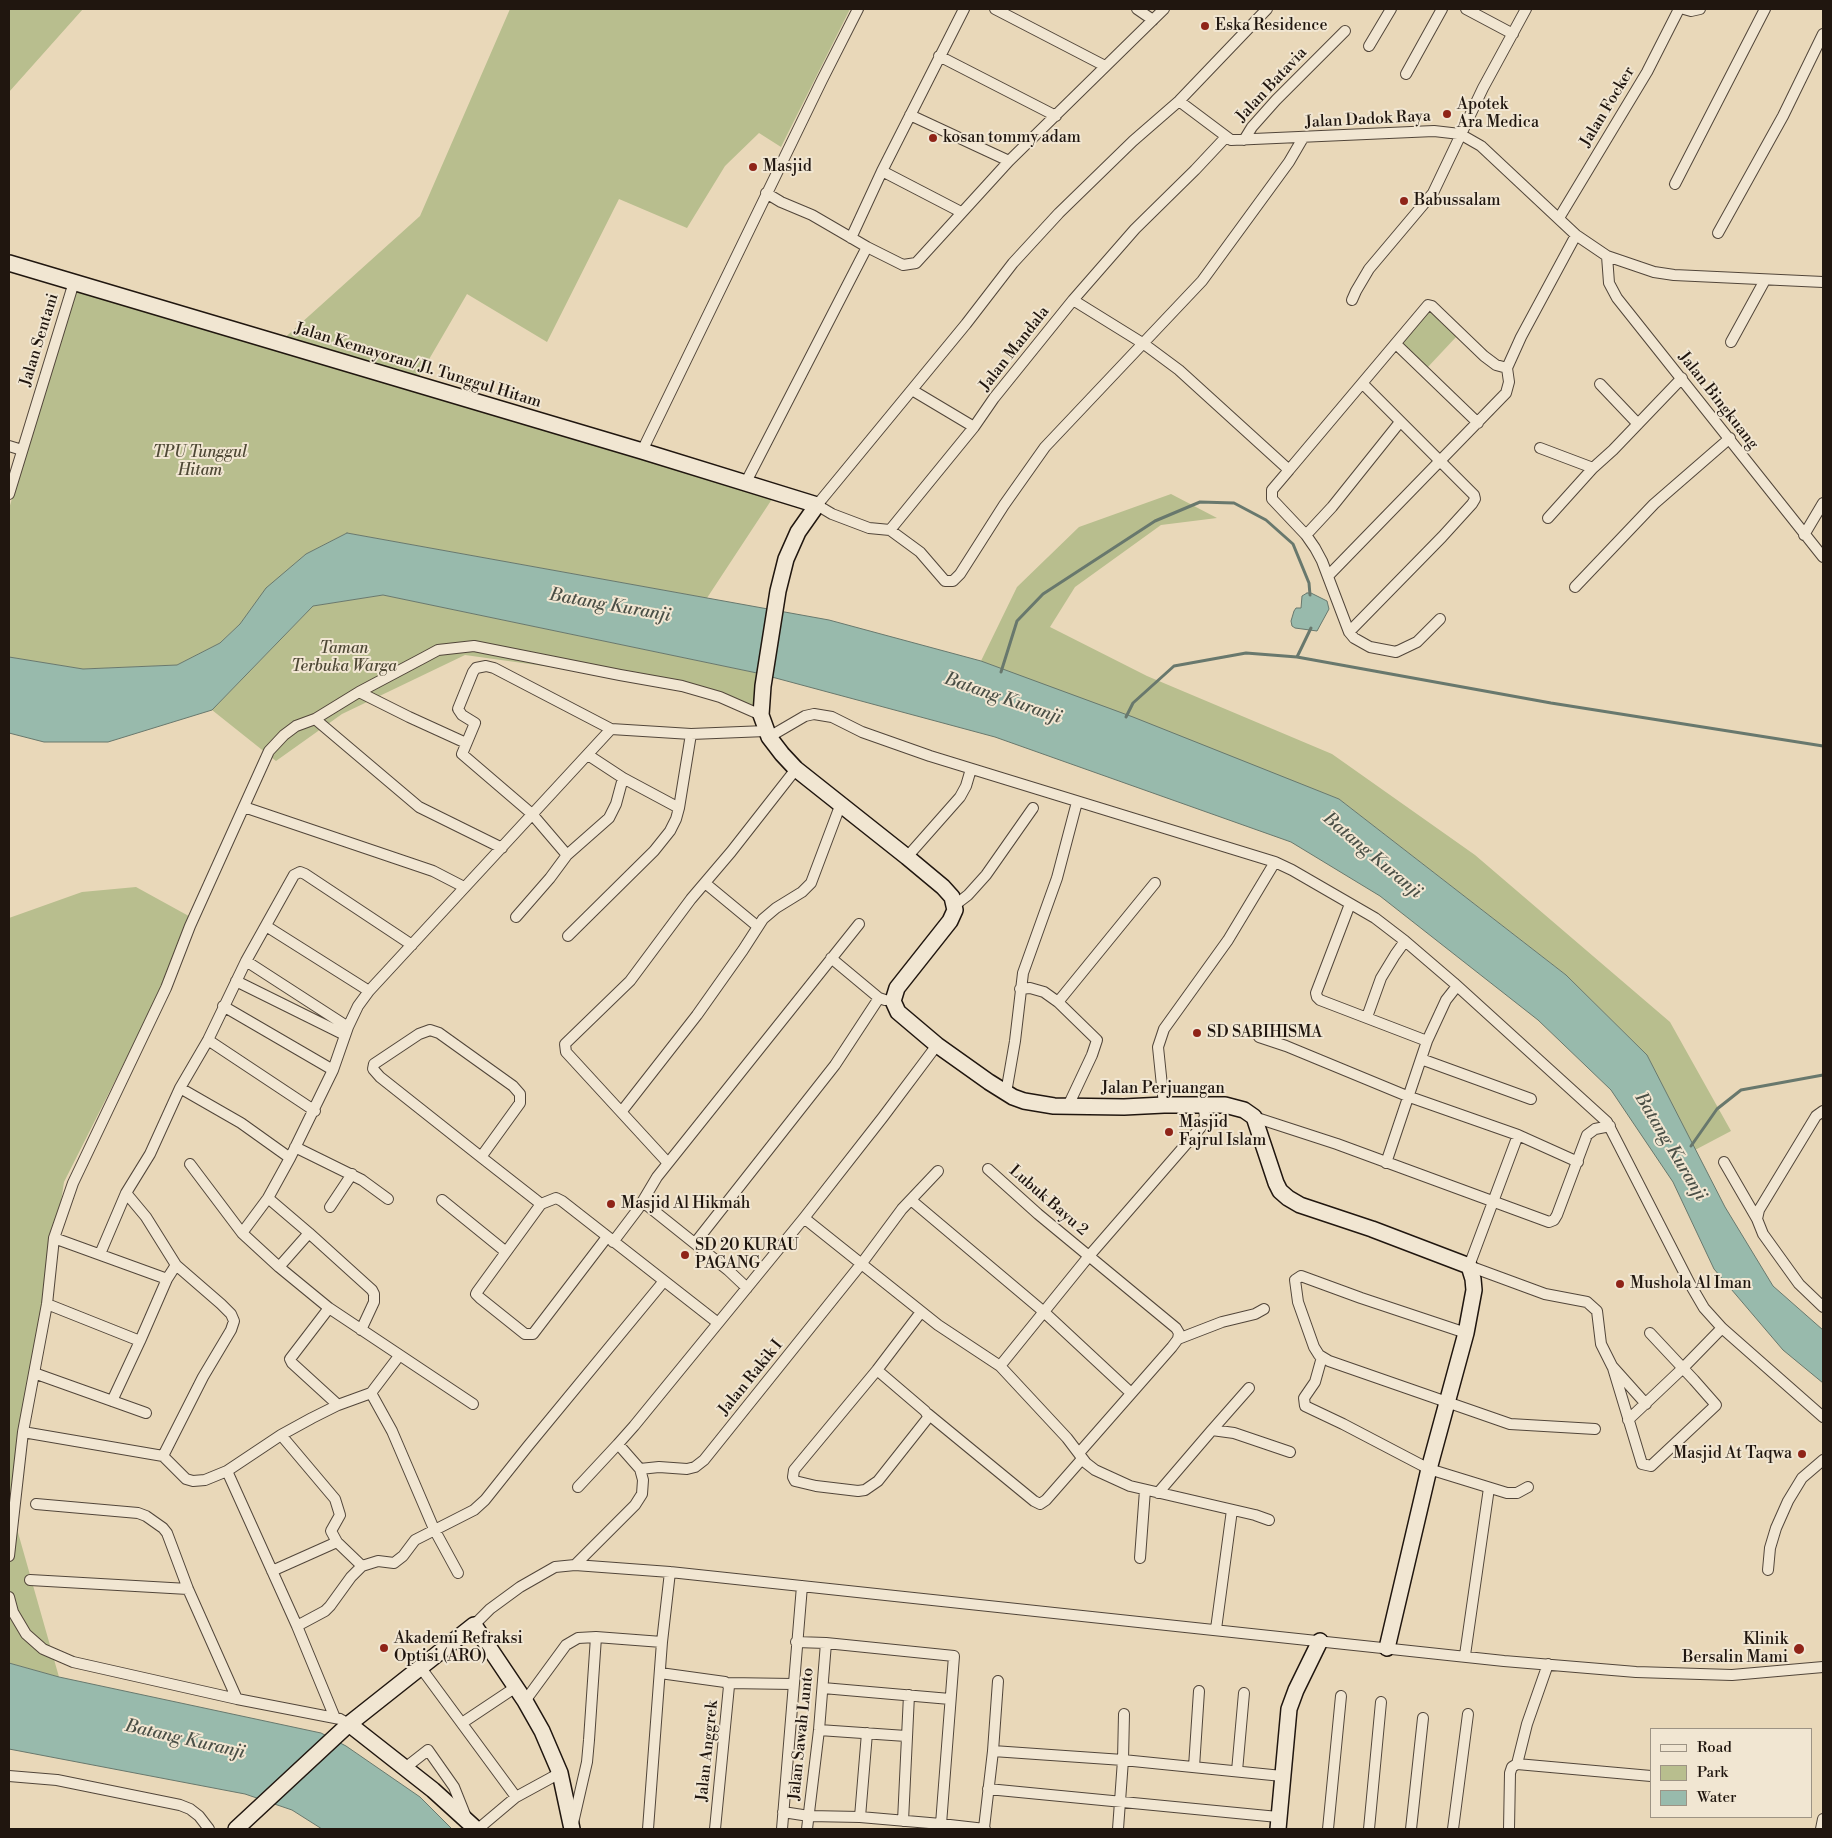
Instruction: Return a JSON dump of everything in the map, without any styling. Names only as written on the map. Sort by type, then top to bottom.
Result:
[{"type":"street","points":[[642,450],[766,193],[858,9]]},
{"type":"street","points":[[851,238],[882,171],[964,9]]},
{"type":"street","points":[[995,9],[1105,66]]},
{"type":"street","points":[[1137,9],[1153,20]]},
{"type":"street","points":[[766,193],[781,202],[812,215],[867,247],[903,265],[916,263],[1009,162],[1164,9]]},
{"type":"street","points":[[955,906],[950,893],[796,769],[767,734],[761,715],[763,686],[778,592],[786,559],[798,532],[817,505],[1013,263],[1053,220],[1133,141],[1179,101],[1267,9]]},
{"type":"street","points":[[1369,46],[1391,9]]},
{"type":"street","points":[[1406,74],[1442,9]]},
{"type":"street","points":[[1466,9],[1512,34]]},
{"type":"street","points":[[1352,300],[1369,268],[1433,193],[1460,134],[1526,9]]},
{"type":"street","name":"Jalan Focker","points":[[1559,218],[1647,72],[1679,9]]},
{"type":"street","points":[[1684,9],[1691,11],[1700,9]]},
{"type":"street","points":[[1675,184],[1765,9]]},
{"type":"street","name":"Jalan Batavia","points":[[1244,140],[1252,127],[1270,107],[1345,30]]},
{"type":"street","points":[[1718,233],[1783,116],[1823,34]]},
{"type":"street","points":[[939,56],[1056,116]]},
{"type":"street","points":[[1179,101],[1226,138]]},
{"type":"street","points":[[910,115],[1009,162]]},
{"type":"street","name":"Jalan Dadok Raya","points":[[1226,138],[1230,140],[1244,140],[1434,131],[1460,134],[1474,141],[1493,156],[1576,235],[1607,256],[1654,272],[1823,282]]},
{"type":"street","name":"Jalan Mandala","points":[[890,530],[974,427],[994,398],[1073,300],[1116,250],[1226,138]]},
{"type":"street","points":[[817,505],[832,514],[869,528],[890,530],[920,552],[944,581],[953,581],[960,574],[1004,505],[1045,447],[1202,281],[1289,162],[1303,138]]},
{"type":"street","points":[[882,171],[961,212]]},
{"type":"street","points":[[1328,576],[1506,393],[1509,382],[1506,368],[1576,235]]},
{"type":"street","points":[[746,482],[867,247]]},
{"type":"street","name":"Jalan Bingkuang","points":[[1607,256],[1607,276],[1617,298],[1730,438],[1823,558]]},
{"type":"street","name":"Jalan Kemayoran/ Jl. Tunggul Hitam","points":[[9,263],[642,450],[817,505]]},
{"type":"street","points":[[1731,342],[1764,280]]},
{"type":"street","name":"Jalan Sentani","points":[[9,494],[74,282]]},
{"type":"street","points":[[1073,300],[1144,344],[1179,370],[1289,470]]},
{"type":"street","points":[[1440,619],[1417,642],[1396,652],[1361,644],[1349,632],[1322,561],[1306,535],[1272,499],[1272,490],[1430,305],[1484,356],[1496,365],[1506,368]]},
{"type":"street","points":[[1396,344],[1478,423]]},
{"type":"street","points":[[1548,518],[1593,468],[1682,378]]},
{"type":"street","points":[[1349,632],[1442,537],[1474,501],[1474,495],[1363,384]]},
{"type":"street","points":[[1600,384],[1638,424]]},
{"type":"street","points":[[912,390],[974,427]]},
{"type":"street","points":[[1306,535],[1343,493],[1400,422]]},
{"type":"street","points":[[1575,587],[1654,504],[1730,438]]},
{"type":"street","points":[[9,446],[22,450]]},
{"type":"street","points":[[1540,448],[1593,468]]},
{"type":"street","points":[[1804,535],[1823,503]]},
{"type":"street","points":[[9,1556],[23,1432],[47,1304],[54,1238],[73,1183],[166,988],[190,926],[269,751],[284,735],[296,726],[315,719],[359,692],[438,650],[474,646],[682,686],[720,697],[761,715]]},
{"type":"street","points":[[567,855],[532,814],[463,756],[462,752],[475,723],[462,715],[458,709],[472,672],[476,668],[486,666],[494,668],[611,729],[691,734],[767,734],[805,716],[822,714],[862,732],[971,769],[1275,862],[1375,918],[1405,941],[1602,1117],[1610,1126],[1693,1290],[1704,1308],[1722,1328],[1823,1417]]},
{"type":"street","points":[[359,692],[466,743]]},
{"type":"street","points":[[315,719],[419,807],[502,848]]},
{"type":"street","points":[[242,1233],[268,1198],[296,1147],[334,1070],[346,1031],[358,1006],[369,991],[611,729]]},
{"type":"street","points":[[568,936],[659,845],[670,831],[679,808],[691,734]]},
{"type":"street","points":[[588,754],[623,778],[679,808]]},
{"type":"street","points":[[668,1163],[566,1052],[565,1044],[630,981],[796,769]]},
{"type":"street","points":[[907,857],[960,796],[966,786],[971,769]]},
{"type":"street","points":[[516,917],[567,855],[608,818],[616,804],[623,778]]},
{"type":"street","points":[[1006,1093],[1015,1041],[1020,989],[1026,962],[1057,878],[1077,802]]},
{"type":"street","points":[[622,1111],[697,1015],[743,950],[757,926],[769,913],[802,892],[814,879],[840,806]]},
{"type":"street","points":[[244,807],[433,871],[464,887]]},
{"type":"street","points":[[695,1243],[950,921],[955,906],[986,875],[1033,808]]},
{"type":"street","points":[[1164,1105],[1158,1047],[1164,1029],[1228,940],[1275,862]]},
{"type":"street","points":[[100,1254],[126,1193],[150,1154],[180,1088],[208,1040],[246,961],[291,878],[296,873],[300,872],[412,945]]},
{"type":"street","points":[[705,883],[757,926]]},
{"type":"street","points":[[1058,1002],[1155,883]]},
{"type":"street","points":[[1350,904],[1316,995],[1320,1000],[1427,1041]]},
{"type":"street","points":[[718,1323],[610,1239],[562,1201],[556,1198],[541,1204],[476,1294],[525,1334],[534,1334],[610,1239],[643,1202],[650,1186],[859,924]]},
{"type":"street","points":[[266,926],[369,991]]},
{"type":"street","points":[[1367,1017],[1382,978],[1394,955],[1405,941]]},
{"type":"street","points":[[831,958],[886,1000]]},
{"type":"street","points":[[246,961],[346,1031]]},
{"type":"street","points":[[236,980],[346,1031]]},
{"type":"street","points":[[1386,1163],[1427,1041],[1446,1000],[1457,986]]},
{"type":"street","points":[[1020,989],[1038,990],[1058,1002],[1097,1040],[1068,1106]]},
{"type":"street","name":"Jalan Perjuangan","points":[[886,1000],[937,1045],[1006,1093],[1018,1099],[1034,1103],[1068,1106],[1203,1105],[1236,1107],[1254,1117]]},
{"type":"street","points":[[224,1006],[334,1070]]},
{"type":"street","points":[[481,1157],[520,1103],[520,1094],[513,1086],[439,1032],[430,1030],[419,1034],[374,1064],[373,1069],[380,1078],[541,1204]]},
{"type":"street","points":[[1259,1037],[1286,1046],[1407,1096],[1518,1135],[1578,1162]]},
{"type":"street","points":[[208,1040],[314,1111]]},
{"type":"street","points":[[578,1488],[634,1426],[804,1218],[937,1045]]},
{"type":"street","points":[[1421,1059],[1531,1099]]},
{"type":"street","points":[[180,1088],[241,1123],[290,1158]]},
{"type":"street","points":[[1000,1366],[1088,1256],[1201,1127],[1205,1116],[1203,1105]]},
{"type":"street","points":[[1757,1219],[1759,1210],[1816,1116],[1823,1111]]},
{"type":"street","points":[[1254,1117],[1291,1128],[1552,1222],[1557,1215],[1590,1131],[1610,1126]]},
{"type":"street","points":[[1254,1117],[1276,1183],[1280,1191],[1288,1198],[1545,1294],[1587,1302],[1597,1311],[1601,1344],[1612,1366],[1642,1464],[1651,1466],[1716,1405],[1650,1333]]},
{"type":"street","points":[[1387,1648],[1429,1469],[1466,1333],[1474,1290],[1469,1266],[1518,1135]]},
{"type":"street","points":[[296,1147],[352,1174],[388,1199]]},
{"type":"street","points":[[1724,1162],[1757,1219],[1763,1234],[1792,1276],[1823,1307]]},
{"type":"street","points":[[190,1164],[242,1233],[279,1267],[329,1308],[473,1404]]},
{"type":"street","name":"Lubuk Bayu 2","points":[[988,1169],[1088,1256],[1176,1328],[1179,1333],[1178,1338]]},
{"type":"street","points":[[938,1170],[911,1200],[1044,1312],[1131,1393]]},
{"type":"street","points":[[330,1207],[352,1174]]},
{"type":"street","points":[[126,1193],[146,1216],[176,1265],[221,1304],[231,1314],[234,1321],[231,1330],[203,1377],[163,1456]]},
{"type":"street","points":[[268,1198],[372,1290],[374,1302],[361,1330]]},
{"type":"street","points":[[442,1200],[506,1252]]},
{"type":"street","name":"Jalan Rakik I","points":[[640,1469],[687,1469],[695,1467],[704,1460],[911,1200]]},
{"type":"street","points":[[643,1202],[695,1243],[747,1288]]},
{"type":"street","points":[[804,1218],[862,1262],[922,1312],[1000,1366],[1095,1470],[1122,1483],[1145,1490],[1270,1520]]},
{"type":"street","points":[[279,1267],[309,1233]]},
{"type":"street","points":[[54,1238],[167,1279]]},
{"type":"street","points":[[112,1401],[167,1279],[176,1265]]},
{"type":"street","points":[[1466,1333],[1300,1276],[1296,1278],[1298,1302],[1314,1347],[1322,1357],[1337,1364],[1510,1424],[1595,1429]]},
{"type":"street","points":[[296,1626],[330,1606],[351,1577],[362,1566],[378,1561],[394,1563],[403,1556],[415,1540],[474,1510],[492,1494],[528,1446],[664,1281]]},
{"type":"street","points":[[47,1304],[140,1341]]},
{"type":"street","points":[[329,1308],[290,1359],[338,1405]]},
{"type":"street","points":[[877,1370],[928,1414],[1040,1504],[1046,1500],[1131,1393],[1178,1338],[1222,1322],[1255,1314],[1264,1309]]},
{"type":"street","points":[[922,1312],[877,1370],[794,1470],[793,1477],[795,1480],[816,1486],[858,1491],[866,1490],[878,1481],[928,1414]]},
{"type":"street","points":[[1628,1420],[1722,1328]]},
{"type":"street","points":[[23,1432],[163,1456],[186,1479],[206,1480],[228,1471],[281,1435],[338,1405],[371,1393],[399,1356]]},
{"type":"street","points":[[1322,1357],[1315,1382],[1304,1398],[1305,1406],[1429,1469],[1488,1488],[1514,1493],[1528,1487]]},
{"type":"street","points":[[1612,1366],[1646,1404]]},
{"type":"street","points":[[34,1373],[146,1413]]},
{"type":"street","points":[[1158,1493],[1249,1388]]},
{"type":"street","points":[[371,1393],[392,1431],[434,1529],[458,1572]]},
{"type":"street","points":[[1212,1430],[1234,1433],[1290,1452]]},
{"type":"street","points":[[281,1435],[335,1500],[340,1515],[332,1531],[337,1542],[362,1566]]},
{"type":"street","points":[[575,1565],[640,1499],[643,1488],[640,1469],[618,1444]]},
{"type":"street","points":[[1768,1570],[1770,1548],[1776,1528],[1788,1501],[1802,1478],[1823,1460]]},
{"type":"street","points":[[228,1471],[335,1718]]},
{"type":"street","points":[[1465,1655],[1488,1488]]},
{"type":"street","points":[[1140,1558],[1145,1490]]},
{"type":"street","points":[[36,1504],[138,1513],[158,1524],[167,1533],[188,1589],[237,1699]]},
{"type":"street","points":[[1216,1629],[1232,1510]]},
{"type":"street","points":[[272,1572],[337,1542]]},
{"type":"street","points":[[236,1829],[345,1729],[474,1625],[490,1609],[527,1582],[555,1568],[575,1565],[670,1572],[1387,1648],[1636,1672],[1708,1675],[1764,1674],[1823,1667]]},
{"type":"street","points":[[648,1829],[662,1642],[670,1572]]},
{"type":"street","points":[[30,1580],[188,1589]]},
{"type":"street","points":[[782,1829],[802,1586]]},
{"type":"street","points":[[9,1597],[13,1612],[26,1634],[43,1649],[72,1662],[344,1721],[345,1729],[404,1768],[474,1826]]},
{"type":"street","points":[[474,1625],[525,1701],[542,1731],[560,1773],[572,1829]]},
{"type":"street","points":[[525,1701],[540,1683],[558,1654],[566,1645],[578,1638],[596,1637],[662,1642]]},
{"type":"street","points":[[572,1829],[590,1740],[596,1637]]},
{"type":"street","points":[[988,1789],[1121,1801],[1278,1823],[1291,1702],[1320,1641]]},
{"type":"street","points":[[796,1642],[953,1655],[941,1824]]},
{"type":"street","name":"Jalan Sawah Lunto","points":[[807,1829],[819,1730],[826,1643]]},
{"type":"street","points":[[1508,1829],[1510,1773],[1517,1764],[1526,1724],[1548,1664]]},
{"type":"street","points":[[421,1668],[516,1797]]},
{"type":"street","name":"Jalan Anggrek","points":[[660,1673],[727,1683],[729,1688],[715,1829]]},
{"type":"street","points":[[783,1812],[809,1816],[860,1817],[984,1829],[993,1751],[998,1681]]},
{"type":"street","points":[[727,1683],[793,1684]]},
{"type":"street","points":[[462,1723],[516,1687]]},
{"type":"street","points":[[823,1688],[950,1699]]},
{"type":"street","points":[[1194,1767],[1199,1690]]},
{"type":"street","points":[[1237,1770],[1244,1693]]},
{"type":"street","points":[[903,1821],[909,1695]]},
{"type":"street","points":[[1328,1829],[1342,1696]]},
{"type":"street","points":[[1369,1829],[1381,1702]]},
{"type":"street","points":[[1118,1829],[1121,1801],[1124,1714]]},
{"type":"street","points":[[1454,1829],[1468,1714]]},
{"type":"street","points":[[1411,1829],[1423,1718]]},
{"type":"street","points":[[819,1730],[906,1736]]},
{"type":"street","points":[[860,1817],[867,1733]]},
{"type":"street","points":[[404,1768],[428,1750],[454,1786],[474,1826]]},
{"type":"street","points":[[993,1751],[1123,1760],[1282,1776]]},
{"type":"street","points":[[1517,1764],[1650,1776]]},
{"type":"street","points":[[474,1826],[516,1797],[560,1773]]},
{"type":"street","points":[[9,1776],[57,1780],[180,1805],[190,1808],[209,1829]]},
{"type":"street","points":[[1821,1829],[1823,1818]]},
{"type":"green space","points":[[9,9],[83,9],[9,92]]},
{"type":"green space","name":"TPU Tunggul Hitam","points":[[510,9],[850,9],[781,147],[759,133],[725,166],[687,228],[619,199],[547,342],[467,294],[417,380],[776,493],[707,598],[347,533],[306,554],[267,588],[240,624],[220,643],[177,665],[83,669],[9,657],[9,509],[73,283],[280,342],[420,216]]},
{"type":"green space","points":[[1430,311],[1457,336],[1427,368],[1401,343]]},
{"type":"green space","points":[[1171,494],[1217,518],[1161,525],[1075,587],[1050,627],[1147,676],[1332,754],[1475,855],[1670,1022],[1731,1131],[1695,1150],[1647,1055],[1566,975],[1339,799],[981,661],[1017,587],[1079,527]]},
{"type":"green space","name":"Taman Terbuka Warga","points":[[383,595],[757,673],[753,709],[616,676],[465,655],[342,714],[276,761],[212,710],[313,606]]},
{"type":"green space","points":[[136,887],[196,920],[64,1182],[13,1515],[59,1677],[9,1663],[9,918],[82,892]]},
{"type":"water","name":"Batang Kuranji","points":[[347,533],[829,620],[981,661],[1133,717],[1339,799],[1566,975],[1647,1055],[1725,1207],[1773,1286],[1823,1330],[1823,1383],[1783,1350],[1714,1269],[1673,1182],[1611,1090],[1538,1020],[1380,896],[1291,842],[995,737],[757,673],[383,595],[313,606],[212,710],[108,742],[44,742],[9,733],[9,657],[83,669],[177,665],[220,643],[240,624],[266,588],[306,554]]},
{"type":"water","points":[[1307,593],[1327,601],[1329,609],[1317,631],[1292,626],[1291,621],[1294,611],[1296,608],[1301,608],[1302,596]]},
{"type":"water","name":"Batang Kuranji","points":[[9,1663],[59,1677],[321,1733],[346,1746],[420,1797],[452,1829],[322,1829],[292,1810],[245,1794],[9,1749]]},
{"type":"waterway","points":[[1001,672],[1017,621],[1043,594],[1155,521],[1200,502],[1234,503],[1266,520],[1293,544],[1309,583],[1310,595]]},
{"type":"waterway","points":[[1297,657],[1311,628]]},
{"type":"waterway","points":[[1126,717],[1133,703],[1174,666],[1246,653],[1297,657],[1551,703],[1823,746]]},
{"type":"waterway","name":"Batang Kuranji","points":[[1691,1146],[1717,1109],[1741,1090],[1823,1075]]},
{"type":"place","name":"Eska Residence","points":[[1205,26]]},
{"type":"place","name":"Apotek Ara Medica","points":[[1447,114]]},
{"type":"place","name":"kosan tommy adam","points":[[933,138]]},
{"type":"place","name":"Masjid","points":[[753,167]]},
{"type":"place","name":"Babussalam","points":[[1404,201]]},
{"type":"place","name":"SD SABIHISMA","points":[[1197,1033]]},
{"type":"place","name":"Masjid Fajrul Islam","points":[[1169,1132]]},
{"type":"place","name":"Masjid Al Hikmah","points":[[611,1204]]},
{"type":"place","name":"SD 20 KURAU PAGANG","points":[[685,1255]]},
{"type":"place","name":"Mushola Al Iman","points":[[1620,1284]]},
{"type":"place","name":"Masjid At Taqwa","points":[[1802,1454]]},
{"type":"place","name":"Akademi Refraksi Optisi (ARO)","points":[[384,1648]]},
{"type":"place","name":"Klinik Bersalin Mami","points":[[1799,1649]]}]
